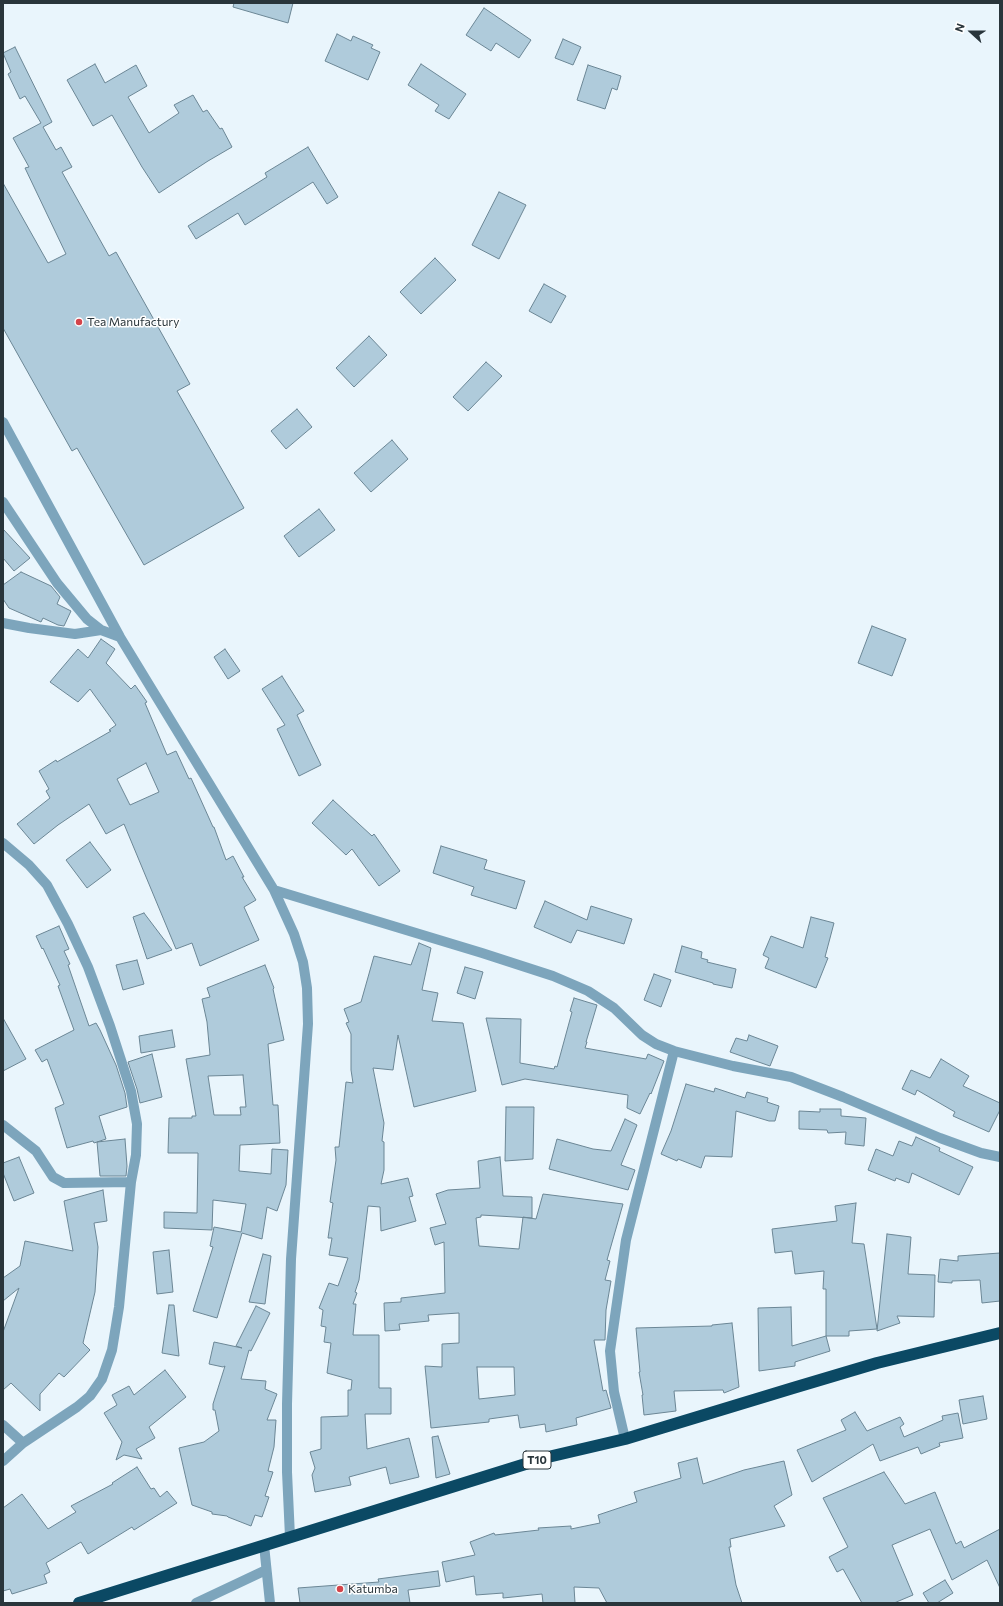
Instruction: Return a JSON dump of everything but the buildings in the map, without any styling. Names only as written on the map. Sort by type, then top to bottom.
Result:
[{"type":"highway","name":"T10","points":[[79,1603],[548,1457],[625,1440],[877,1363],[1000,1333]]},
{"type":"street","points":[[3,422],[120,637],[274,890],[294,934],[303,962],[307,988],[308,1024],[291,1259],[287,1404],[287,1472],[290,1537]]},
{"type":"street","points":[[3,502],[57,583],[87,619],[101,630],[120,637]]},
{"type":"street","points":[[3,623],[76,634],[101,630]]},
{"type":"street","points":[[3,843],[29,865],[47,885],[68,924],[88,967],[110,1026],[131,1091],[137,1124],[136,1155],[131,1182],[119,1307],[112,1350],[102,1379],[86,1400],[23,1443],[3,1462]]},
{"type":"street","points":[[274,890],[553,976],[588,991],[614,1008],[642,1035],[656,1044],[674,1051],[732,1066],[791,1077],[837,1094],[940,1138],[981,1153],[1000,1157]]},
{"type":"street","points":[[625,1440],[614,1392],[610,1351],[626,1240],[674,1051]]},
{"type":"street","points":[[3,1125],[36,1151],[53,1177],[64,1183],[131,1182]]},
{"type":"street","points":[[3,1425],[23,1443]]},
{"type":"street","points":[[264,1545],[270,1603]]},
{"type":"street","points":[[196,1603],[266,1570]]},
{"type":"place","name":"Tea Manufactury","points":[[79,322]]},
{"type":"place","name":"Katumba","points":[[340,1589]]}]
